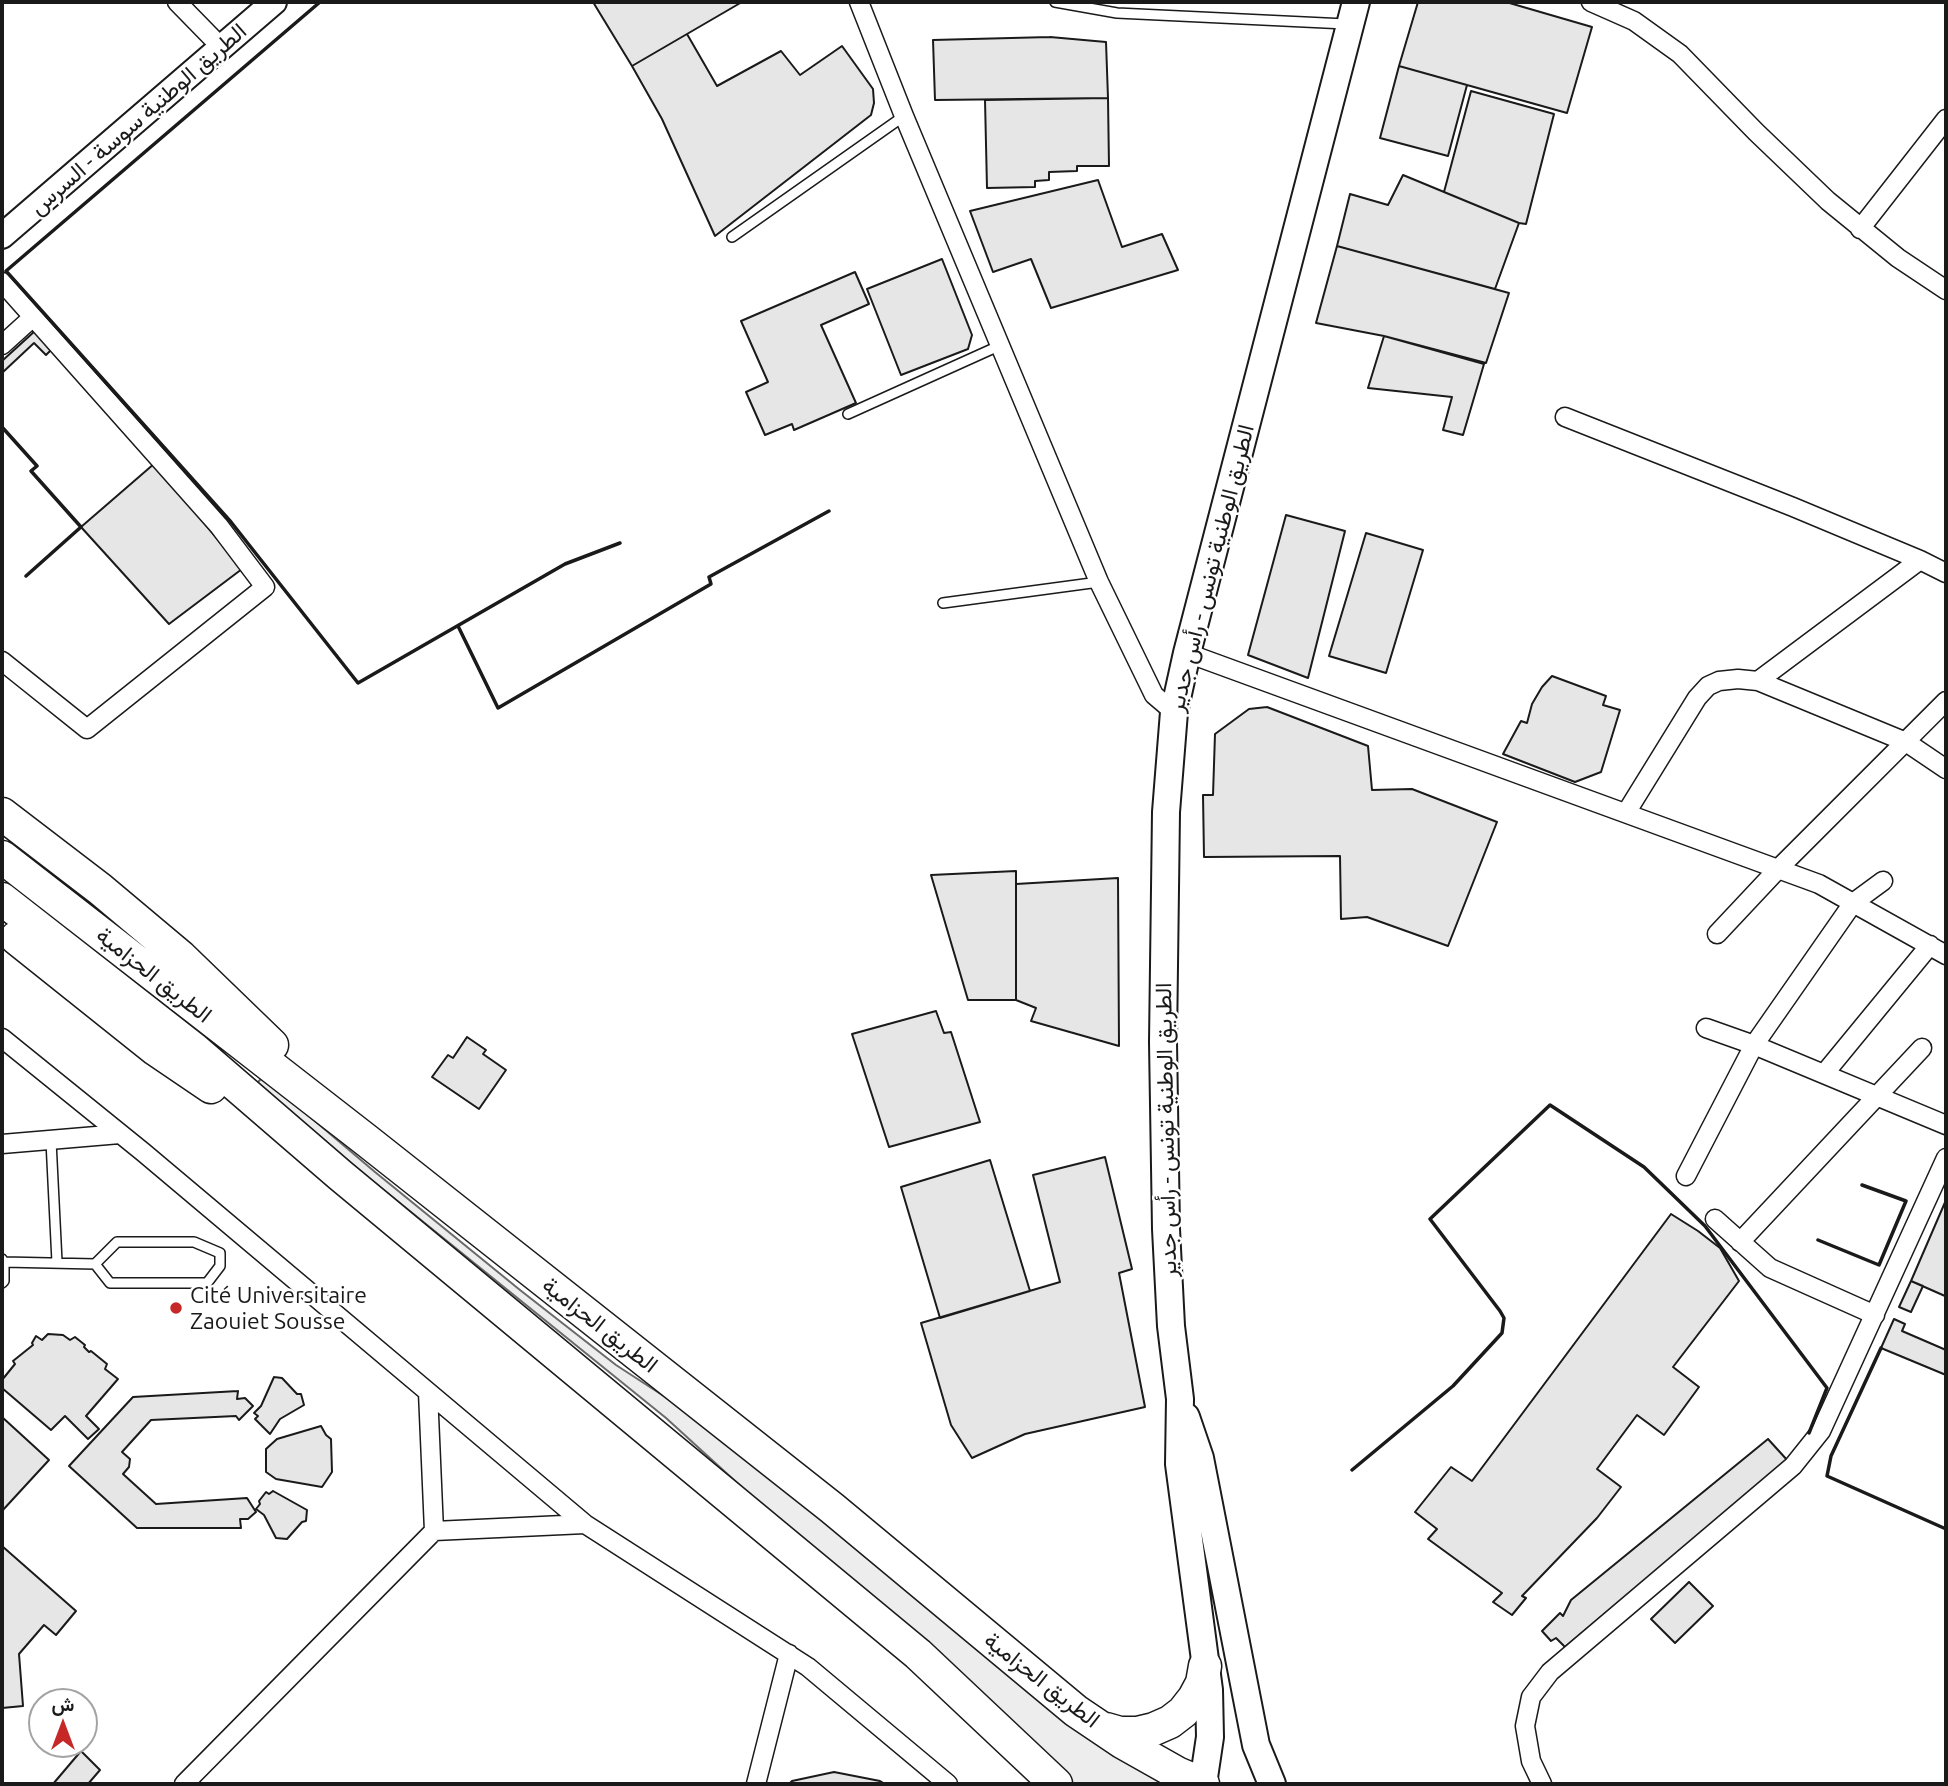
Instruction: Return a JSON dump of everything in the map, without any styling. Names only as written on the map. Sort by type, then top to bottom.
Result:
[{"type":"highway","points":[[2,814],[100,888],[181,957],[366,1140]]},
{"type":"highway","name":"الطريق الحزامية","points":[[2,857],[832,1508],[1076,1711],[1122,1742],[1177,1773],[1203,1784]]},
{"type":"highway","name":"الطريق الحزامية","points":[[2,899],[194,1049],[340,1175],[918,1654],[1056,1784]]},
{"type":"highway","points":[[2,926],[155,1049],[340,1175]]},
{"type":"highway","points":[[1104,1728],[1120,1733],[1137,1733],[1154,1730],[1170,1722],[1184,1712],[1194,1698],[1202,1683],[1205,1666]]},
{"type":"main road","name":"الطريق الوطنية سوسة - السرس","points":[[2,236],[274,2]]},
{"type":"main road","name":"الطريق الوطنية تونس - رأس جدير","points":[[1203,1784],[1208,1761],[1210,1713],[1179,1464],[1180,1399],[1171,1326],[1166,1229],[1163,1042],[1166,812],[1174,712],[1186,653],[1353,13]]},
{"type":"main road","name":"الطريق الوطنية تونس - رأس جدير","points":[[1180,1399],[1200,1458],[1256,1745],[1272,1784]]},
{"type":"street","points":[[177,2],[221,47]]},
{"type":"street","points":[[859,2],[1099,582],[1154,695],[1174,712]]},
{"type":"street","points":[[1591,2],[1634,20],[1680,54],[1772,148],[1860,229],[1946,290]]},
{"type":"street","points":[[1860,229],[1946,119]]},
{"type":"street","points":[[2,282],[219,526],[265,587],[87,729],[2,661]]},
{"type":"street","points":[[2,345],[33,317]]},
{"type":"street","points":[[1565,417],[1920,560],[1946,573]]},
{"type":"street","points":[[1758,681],[1920,560]]},
{"type":"street","points":[[1186,653],[1819,884],[1946,954]]},
{"type":"street","points":[[1626,813],[1698,698],[1709,686],[1719,681],[1758,681],[1906,742],[1946,769]]},
{"type":"street","points":[[1717,934],[1946,701]]},
{"type":"street","points":[[1686,1176],[1754,1045],[1853,903],[1883,881]]},
{"type":"street","points":[[1824,1074],[1930,945]]},
{"type":"street","points":[[1706,1028],[1754,1045],[1946,1125]]},
{"type":"street","points":[[2,1038],[585,1524],[789,1654],[825,1680],[948,1784]]},
{"type":"street","points":[[1740,1242],[1922,1048]]},
{"type":"street","points":[[2,1144],[120,1134]]},
{"type":"street","points":[[1542,1784],[1531,1761],[1525,1726],[1531,1697],[1550,1672],[1793,1466],[1821,1431],[1946,1158]]},
{"type":"street","points":[[1715,1219],[1770,1268],[1875,1315]]},
{"type":"street","points":[[428,1392],[434,1531]]},
{"type":"street","points":[[184,1784],[434,1531],[585,1524]]},
{"type":"street","points":[[756,1784],[789,1654]]},
{"type":"lane","points":[[1055,2],[1117,13],[1353,13]]},
{"type":"lane","points":[[732,237],[904,116]]},
{"type":"lane","points":[[848,414],[1001,345]]},
{"type":"lane","points":[[943,603],[1099,582]]},
{"type":"lane","points":[[51,1141],[57,1262]]},
{"type":"lane","points":[[2,1283],[3,1260],[95,1264],[117,1242],[194,1242],[220,1253],[220,1266],[207,1283],[110,1283],[95,1264]]},
{"type":"shaded area","points":[[263,1077],[520,1290],[616,1365],[676,1404],[815,1514],[961,1636],[1170,1784],[1067,1784],[666,1418],[364,1174],[257,1083]]},
{"type":"building","points":[[593,2],[742,2],[632,66]]},
{"type":"building","points":[[1418,2],[1506,2],[1592,27],[1567,113],[1399,66]]},
{"type":"building","points":[[687,34],[717,86],[781,51],[800,75],[842,46],[873,89],[871,115],[715,236],[662,119],[632,66]]},
{"type":"building","points":[[1050,37],[1106,42],[1108,98],[935,100],[933,40]]},
{"type":"building","points":[[1399,66],[1467,85],[1448,156],[1380,138]]},
{"type":"building","points":[[1471,91],[1554,114],[1526,224],[1444,192]]},
{"type":"building","points":[[1108,98],[1109,166],[1077,166],[1077,171],[1049,172],[1049,180],[1035,181],[1035,187],[987,188],[985,100]]},
{"type":"building","points":[[1403,175],[1519,223],[1495,289],[1337,246],[1350,194],[1388,205]]},
{"type":"building","points":[[1098,180],[1122,247],[1162,234],[1178,270],[1051,308],[1031,259],[993,272],[970,211]]},
{"type":"building","points":[[1337,246],[1509,293],[1486,363],[1384,336],[1316,323]]},
{"type":"building","points":[[942,259],[972,335],[968,349],[901,375],[867,289]]},
{"type":"building","points":[[855,272],[869,304],[821,325],[856,403],[794,430],[792,424],[765,435],[746,392],[768,382],[741,321]]},
{"type":"building","points":[[36,330],[52,349],[46,355],[34,343],[2,373],[2,361]]},
{"type":"building","points":[[1384,336],[1484,364],[1463,435],[1443,430],[1452,397],[1368,388]]},
{"type":"building","points":[[155,463],[242,569],[169,624],[81,527]]},
{"type":"building","points":[[1286,515],[1345,531],[1308,678],[1248,655]]},
{"type":"building","points":[[1366,533],[1423,550],[1386,673],[1329,656]]},
{"type":"building","points":[[1552,676],[1606,696],[1603,705],[1620,710],[1601,772],[1575,782],[1503,754],[1521,721],[1527,723],[1532,704]]},
{"type":"building","points":[[1267,707],[1368,746],[1372,790],[1412,789],[1497,822],[1448,946],[1367,917],[1341,919],[1340,856],[1204,857],[1203,795],[1213,795],[1215,734],[1249,709]]},
{"type":"building","points":[[1016,871],[1016,1000],[968,1000],[931,875]]},
{"type":"building","points":[[1118,878],[1119,1046],[1031,1021],[1036,1008],[1016,1000],[1016,884]]},
{"type":"building","points":[[936,1011],[944,1033],[951,1032],[980,1122],[889,1147],[852,1034]]},
{"type":"building","points":[[467,1037],[486,1050],[483,1054],[506,1070],[479,1109],[432,1077],[448,1055],[453,1058]]},
{"type":"building","points":[[1105,1157],[1132,1269],[1119,1273],[1145,1407],[1025,1434],[972,1458],[951,1425],[921,1323],[1060,1282],[1033,1175]]},
{"type":"building","points":[[990,1160],[1030,1291],[940,1318],[901,1187]]},
{"type":"building","points":[[1946,1200],[1946,1294],[1945,1296],[1911,1281]]},
{"type":"building","points":[[1671,1214],[1720,1248],[1739,1281],[1673,1367],[1699,1387],[1664,1435],[1637,1415],[1597,1469],[1621,1487],[1597,1518],[1522,1596],[1526,1598],[1512,1615],[1493,1602],[1502,1593],[1428,1539],[1437,1529],[1415,1512],[1451,1467],[1472,1481]]},
{"type":"building","points":[[1911,1281],[1923,1286],[1911,1312],[1899,1307]]},
{"type":"building","points":[[1894,1319],[1905,1324],[1902,1331],[1946,1350],[1946,1375],[1881,1348]]},
{"type":"building","points":[[48,1334],[63,1335],[70,1340],[75,1337],[89,1352],[107,1364],[105,1369],[118,1379],[86,1416],[99,1429],[88,1439],[65,1416],[51,1430],[2,1388],[2,1380],[15,1364],[13,1361],[33,1345],[36,1336],[42,1340]]},
{"type":"building","points":[[274,1377],[282,1378],[297,1394],[301,1394],[304,1405],[280,1419],[270,1434],[255,1419],[258,1416],[254,1413],[261,1406]]},
{"type":"building","points":[[238,1391],[237,1399],[245,1398],[253,1406],[239,1420],[236,1416],[151,1420],[122,1452],[130,1459],[129,1467],[123,1474],[156,1504],[247,1498],[256,1512],[248,1519],[240,1519],[241,1528],[137,1528],[69,1466],[133,1397]]},
{"type":"building","points":[[2,1417],[49,1460],[2,1511]]},
{"type":"building","points":[[321,1426],[331,1439],[332,1472],[322,1487],[276,1479],[266,1472],[266,1449],[277,1439]]},
{"type":"building","points":[[1768,1439],[1788,1461],[1565,1647],[1556,1638],[1551,1641],[1542,1631],[1560,1613],[1563,1616],[1571,1600]]},
{"type":"building","points":[[273,1491],[307,1510],[306,1521],[287,1539],[276,1538],[264,1515],[256,1509],[266,1492],[269,1494]]},
{"type":"building","points":[[2,1546],[76,1611],[56,1635],[44,1625],[19,1654],[23,1706],[2,1708]]},
{"type":"building","points":[[1689,1582],[1713,1606],[1675,1643],[1651,1619]]},
{"type":"building","points":[[75,1758],[88,1758],[100,1770],[88,1784],[53,1784]]},
{"type":"building","points":[[834,1772],[885,1784],[789,1784],[792,1781]]},
{"type":"wall","points":[[320,2],[6,271],[231,522],[358,683],[565,564],[620,543]]},
{"type":"wall","points":[[2,427],[37,466],[31,471],[81,527],[26,576]]},
{"type":"wall","points":[[458,626],[498,708],[711,584],[709,577],[829,511]]},
{"type":"wall","points":[[1352,1470],[1453,1386],[1502,1333],[1504,1318],[1500,1311],[1430,1219],[1550,1105],[1644,1167],[1705,1226],[1827,1388],[1809,1433]]},
{"type":"wall","points":[[1818,1240],[1879,1265],[1906,1201],[1862,1185]]},
{"type":"wall","points":[[1881,1348],[1831,1456],[1827,1476],[1946,1529]]},
{"type":"place","name":"Cité Universitaire Zaouiet Sousse","points":[[176,1308]]}]
